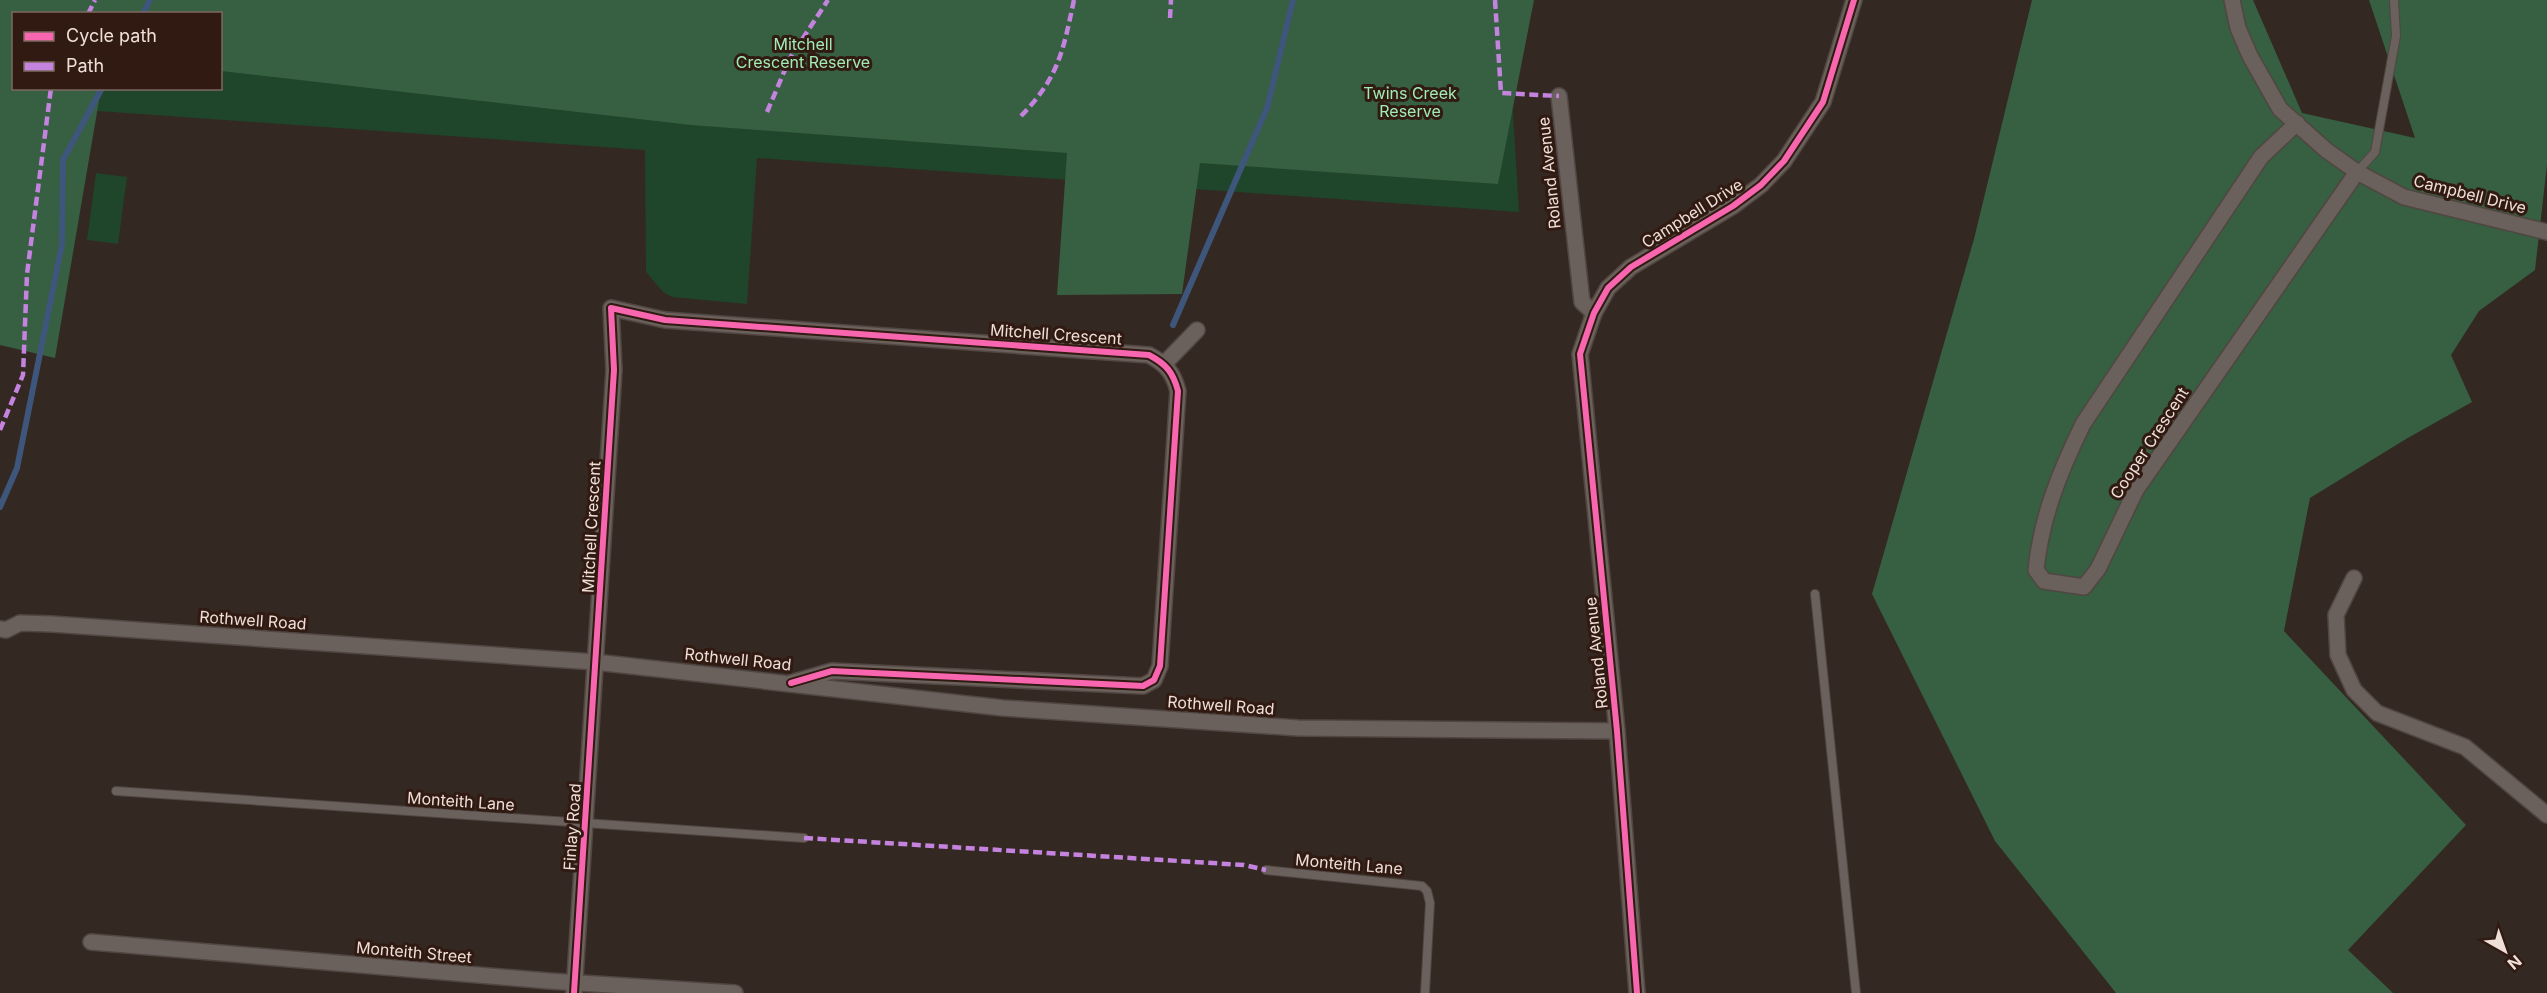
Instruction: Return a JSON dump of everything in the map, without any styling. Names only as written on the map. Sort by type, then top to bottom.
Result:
[{"type":"street","name":"Campbell Drive","points":[[1594,313],[1608,288],[1631,267],[1733,206],[1761,185],[1784,161],[1823,102],[1854,0]]},
{"type":"street","name":"Campbell Drive","points":[[2232,0],[2238,28],[2259,76],[2280,109],[2326,150],[2357,172],[2404,197],[2547,232]]},
{"type":"street","name":"Roland Avenue","points":[[1559,96],[1582,302],[1594,313],[1580,354],[1617,730],[1637,993]]},
{"type":"street","name":"Cooper Crescent","points":[[2297,123],[2261,157],[2083,424],[2063,466],[2040,537],[2036,570],[2044,581],[2084,587],[2098,569],[2136,490],[2357,172]]},
{"type":"street","name":"Mitchell Crescent","points":[[595,662],[614,370],[611,308],[665,320],[1149,355],[1165,363]]},
{"type":"street","points":[[790,683],[832,672],[1143,686],[1154,680],[1160,666],[1178,391],[1174,377],[1165,363],[1197,330]]},
{"type":"street","points":[[2354,578],[2336,615],[2338,655],[2355,690],[2377,713],[2464,747],[2547,816]]},
{"type":"street","name":"Rothwell Road","points":[[2,634],[20,623],[51,624],[595,662],[1002,708],[1298,728],[1617,730]]},
{"type":"street","name":"Finlay Road","points":[[574,988],[595,662]]},
{"type":"street","name":"Monteith Street","points":[[91,942],[574,988],[735,993]]},
{"type":"lane","points":[[2357,172],[2375,152],[2396,36],[2394,0]]},
{"type":"lane","points":[[1815,594],[1856,993]]},
{"type":"lane","name":"Monteith Lane","points":[[116,791],[804,838]]},
{"type":"lane","name":"Monteith Lane","points":[[1266,870],[1417,884],[1427,891],[1430,903],[1425,993]]},
{"type":"green space","name":"Twins Creek Reserve","points":[[0,0],[1506,0],[1519,212],[757,158],[747,304],[672,297],[663,292],[646,272],[645,150],[0,104]]},
{"type":"green space","name":"Twins Creek Reserve","points":[[0,0],[1534,0],[1498,184],[1200,163],[1182,294],[1057,295],[1067,153],[691,125],[222,71],[222,12],[12,12],[12,90],[101,90],[55,358],[0,345]]},
{"type":"green space","points":[[2032,0],[2253,0],[2302,113],[2415,138],[2369,0],[2547,0],[2547,165],[2535,270],[2479,311],[2451,355],[2472,402],[2406,439],[2310,498],[2284,631],[2466,825],[2348,950],[2393,993],[2116,993],[1995,841],[1872,594],[1974,239]]},
{"type":"green space","points":[[96,173],[127,177],[118,244],[87,240]]},
{"type":"waterway","points":[[144,12],[150,0]]},
{"type":"waterway","points":[[1173,325],[1267,108],[1293,0]]},
{"type":"waterway","points":[[0,507],[17,468],[62,244],[63,160],[101,90]]},
{"type":"marked path","points":[[89,12],[95,0]]},
{"type":"marked path","points":[[767,112],[790,58],[828,0]]},
{"type":"marked path","points":[[1021,116],[1052,76],[1062,49],[1074,0]]},
{"type":"marked path","points":[[1170,18],[1171,0]]},
{"type":"marked path","points":[[1495,0],[1501,93],[1559,96]]},
{"type":"marked path","points":[[0,430],[23,375],[27,274],[51,90]]},
{"type":"marked path","points":[[804,838],[1244,865],[1266,870]]},
{"type":"cycle path","points":[[1637,993],[1617,731],[1580,354],[1594,313],[1608,288],[1631,267],[1733,206],[1761,185],[1784,161],[1823,102],[1854,0]]},
{"type":"cycle path","points":[[574,993],[614,370],[611,308],[665,320],[1149,355],[1168,369],[1178,391],[1160,666],[1154,680],[1143,686],[832,671],[791,683]]},
{"type":"park label","name":"Mitchell Crescent Reserve","points":[[803,53]]}]
